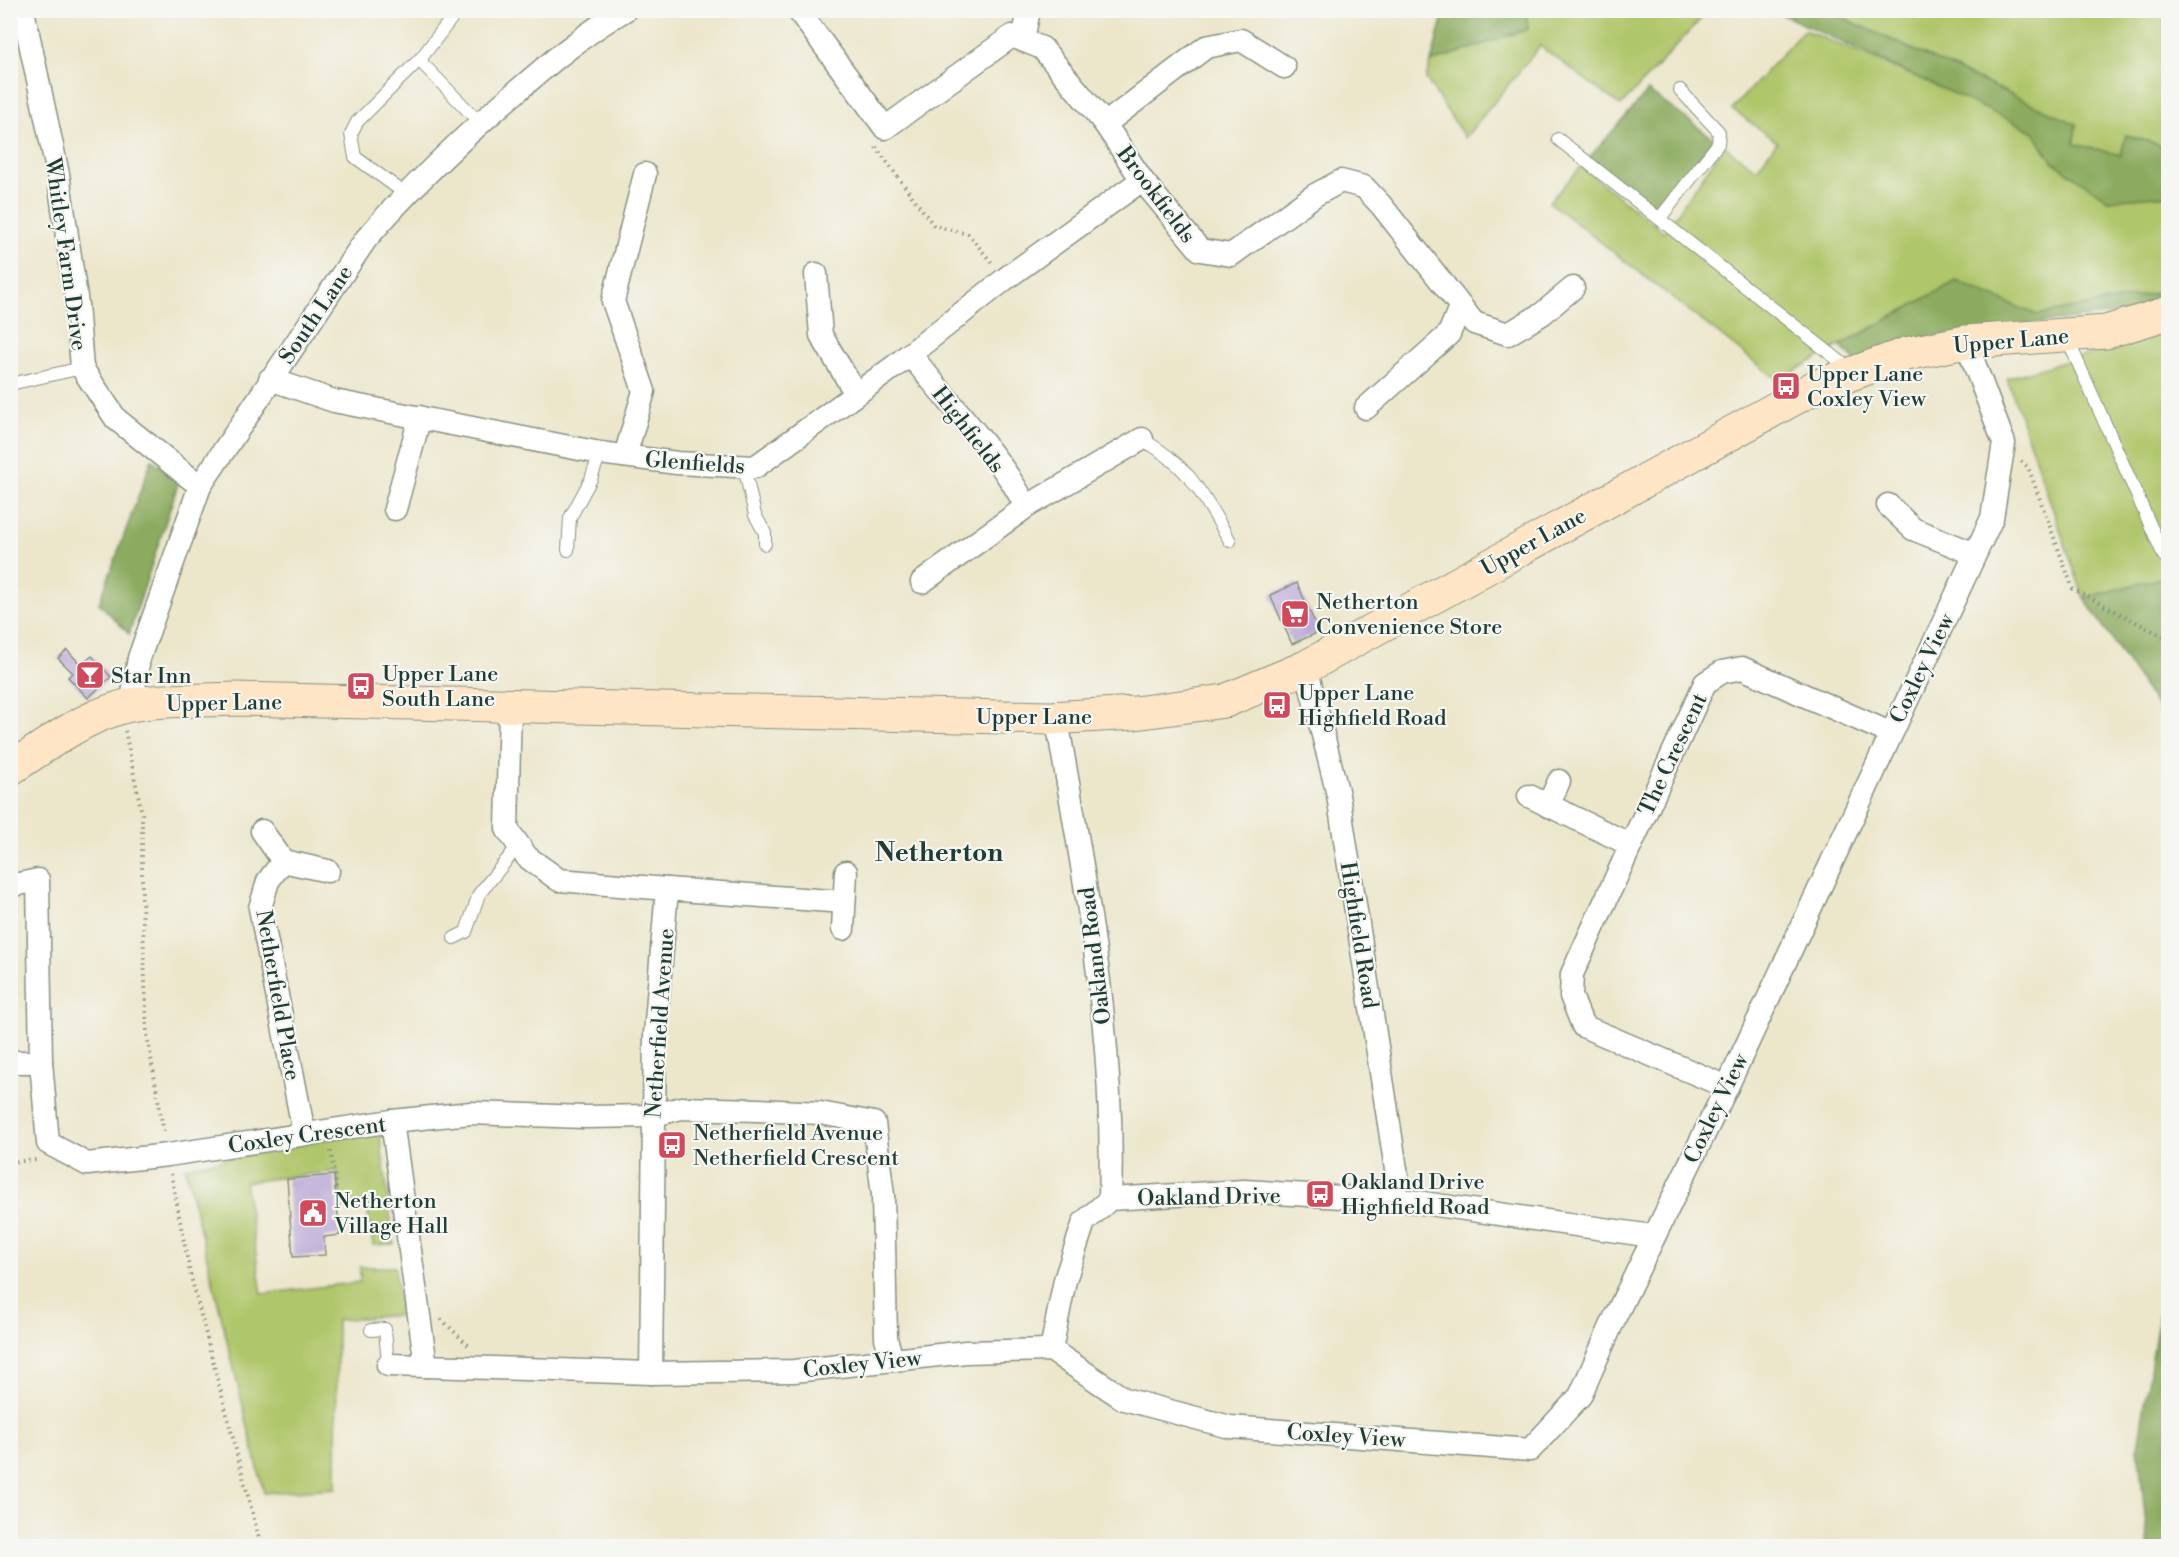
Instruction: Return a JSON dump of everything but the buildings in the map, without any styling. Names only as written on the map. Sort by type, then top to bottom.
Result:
[{"type":"main road","name":"Upper Lane","points":[[10,769],[69,730],[125,707],[235,699],[1050,718],[1135,713],[1225,701],[1306,667],[1798,395],[1906,354],[1966,342],[2106,332],[2169,313]]},
{"type":"street","name":"Whitley Farm Drive","points":[[23,10],[58,174],[77,304],[82,368],[116,419],[200,486]]},
{"type":"street","name":"South Lane","points":[[125,707],[139,658],[200,486],[366,239],[480,123],[566,48],[626,10]]},
{"type":"street","points":[[798,10],[885,128],[1012,36],[1023,40],[1029,10]]},
{"type":"street","name":"Brookfields","points":[[1023,40],[1042,48],[1105,124],[1142,180],[1200,250],[1231,255],[1315,195],[1341,181],[1364,187],[1460,307],[1482,327],[1508,334],[1542,314],[1574,288]]},
{"type":"street","name":"Brookfields","points":[[1105,124],[1206,47],[1241,40],[1284,67]]},
{"type":"street","points":[[625,456],[644,391],[613,301],[645,174]]},
{"type":"street","name":"Glenfields","points":[[270,379],[334,401],[600,453],[678,464],[755,467],[908,356],[1005,279],[1142,180]]},
{"type":"street","points":[[816,274],[821,335],[856,394]]},
{"type":"street","points":[[1366,408],[1449,334],[1460,307]]},
{"type":"street","name":"Coxley View","points":[[388,1365],[651,1373],[794,1371],[966,1352],[1051,1350],[1124,1399],[1230,1426],[1530,1450],[1580,1396],[1652,1236],[1727,1087],[1992,518],[2004,443],[1966,342]]},
{"type":"street","name":"Highfields","points":[[908,356],[918,364],[978,439],[1026,507]]},
{"type":"street","points":[[395,509],[420,417]]},
{"type":"street","points":[[922,582],[1026,507],[1142,439]]},
{"type":"street","points":[[1888,505],[1913,529],[1975,554]]},
{"type":"street","name":"Highfield Road","points":[[1306,667],[1338,795],[1398,1182],[1380,1199]]},
{"type":"street","name":"The Crescent","points":[[1727,1087],[1583,1026],[1571,996],[1572,974],[1629,844],[1706,683],[1722,672],[1742,668],[1890,733]]},
{"type":"street","points":[[510,705],[507,829],[527,857],[560,880],[844,902]]},
{"type":"street","name":"Oakland Road","points":[[1050,718],[1059,732],[1091,912],[1108,1073],[1112,1145],[1110,1199]]},
{"type":"street","name":"The Crescent","points":[[1559,781],[1538,801],[1629,844]]},
{"type":"street","points":[[262,831],[283,861],[328,872]]},
{"type":"street","name":"Netherfield Place","points":[[283,861],[268,881],[261,908],[304,1133]]},
{"type":"street","points":[[843,929],[846,872]]},
{"type":"street","name":"Coxley Crescent","points":[[19,884],[38,880],[41,1062],[48,1143],[87,1164],[168,1155],[392,1121],[471,1113],[584,1117],[652,1116],[681,1108],[820,1113],[874,1123],[883,1195],[886,1338],[892,1360]]},
{"type":"street","name":"Netherfield Avenue","points":[[651,1373],[652,1116],[655,1034],[667,889]]},
{"type":"street","points":[[10,1062],[41,1062]]},
{"type":"street","points":[[392,1121],[426,1366]]},
{"type":"street","name":"Oakland Drive","points":[[1051,1350],[1065,1280],[1084,1222],[1110,1199],[1244,1191],[1380,1199],[1409,1201],[1652,1236]]},
{"type":"lane","points":[[407,195],[355,157],[351,134],[357,122],[419,60],[451,19]]},
{"type":"lane","points":[[419,60],[480,123]]},
{"type":"lane","points":[[1660,218],[1718,144],[1719,132],[1680,90]]},
{"type":"lane","points":[[1558,139],[1855,373]]},
{"type":"lane","points":[[2065,335],[2164,556]]},
{"type":"lane","points":[[10,384],[82,368]]},
{"type":"lane","points":[[1142,439],[1160,450],[1191,478],[1208,500],[1230,542]]},
{"type":"lane","points":[[568,550],[570,518],[591,479],[600,453]]},
{"type":"lane","points":[[744,466],[755,515],[765,533],[765,544]]},
{"type":"lane","points":[[454,938],[465,932],[479,894],[519,845]]},
{"type":"lane","points":[[371,1330],[385,1329],[388,1365]]},
{"type":"path","points":[[885,128],[872,142],[934,226],[968,234],[1005,279]]},
{"type":"path","points":[[2004,443],[2028,467],[2073,589],[2169,639]]},
{"type":"path","points":[[125,707],[142,814],[142,901],[147,1034],[189,1273],[261,1546]]},
{"type":"path","points":[[328,1130],[339,1210]]},
{"type":"path","points":[[10,1162],[38,1160]]},
{"type":"path","points":[[416,1295],[492,1368]]},
{"type":"green space","points":[[1449,11],[1526,11],[1528,29],[1431,62],[1442,19]]},
{"type":"green space","points":[[1526,11],[1708,11],[1621,106],[1540,46],[1465,138],[1426,79],[1431,62],[1528,29]]},
{"type":"green space","points":[[1775,11],[1828,11],[2076,124],[2074,144],[2121,155],[2126,135],[2168,147],[2168,195],[2108,200],[2052,161],[2033,131]]},
{"type":"green space","points":[[1828,11],[2168,11],[2168,147],[2126,135],[2121,155],[2074,144],[2076,124]]},
{"type":"green space","points":[[1804,30],[1938,86],[2033,131],[2052,161],[2108,200],[2168,195],[2168,291],[2037,315],[1956,281],[1778,380],[1549,202],[1581,167],[1664,232],[1724,146],[1757,169],[1777,142],[1732,109]]},
{"type":"green space","points":[[1648,91],[1714,139],[1656,208],[1589,158]]},
{"type":"green space","points":[[1956,281],[2037,315],[2168,291],[2168,295],[2131,312],[1929,337],[1856,362],[1840,346]]},
{"type":"green space","points":[[2168,332],[2168,576],[2084,598],[2007,378]]},
{"type":"green space","points":[[152,459],[179,481],[129,634],[99,603]]},
{"type":"green space","points":[[2168,576],[2168,723],[2084,598]]},
{"type":"green space","points":[[379,1129],[394,1244],[373,1245],[367,1206],[342,1206],[337,1171],[245,1182],[262,1294],[360,1282],[360,1267],[395,1267],[400,1315],[337,1320],[336,1488],[264,1493],[185,1167]]},
{"type":"green space","points":[[2168,1256],[2168,1546],[2148,1546],[2138,1447]]},
{"type":"place","name":"Upper Lane Coxley View","points":[[1786,386]]},
{"type":"place","name":"Netherton Convenience Store","points":[[1295,614]]},
{"type":"place","name":"Star Inn","points":[[90,675]]},
{"type":"place","name":"Upper Lane South Lane","points":[[361,686]]},
{"type":"place","name":"Upper Lane Highfield Road","points":[[1277,705]]},
{"type":"place","name":"Netherfield Avenue Netherfield Crescent","points":[[672,1145]]},
{"type":"place","name":"Oakland Drive Highfield Road","points":[[1320,1194]]},
{"type":"place","name":"Netherton Village Hall","points":[[313,1213]]},
{"type":"district","name":"Netherton","points":[[939,852]]}]
